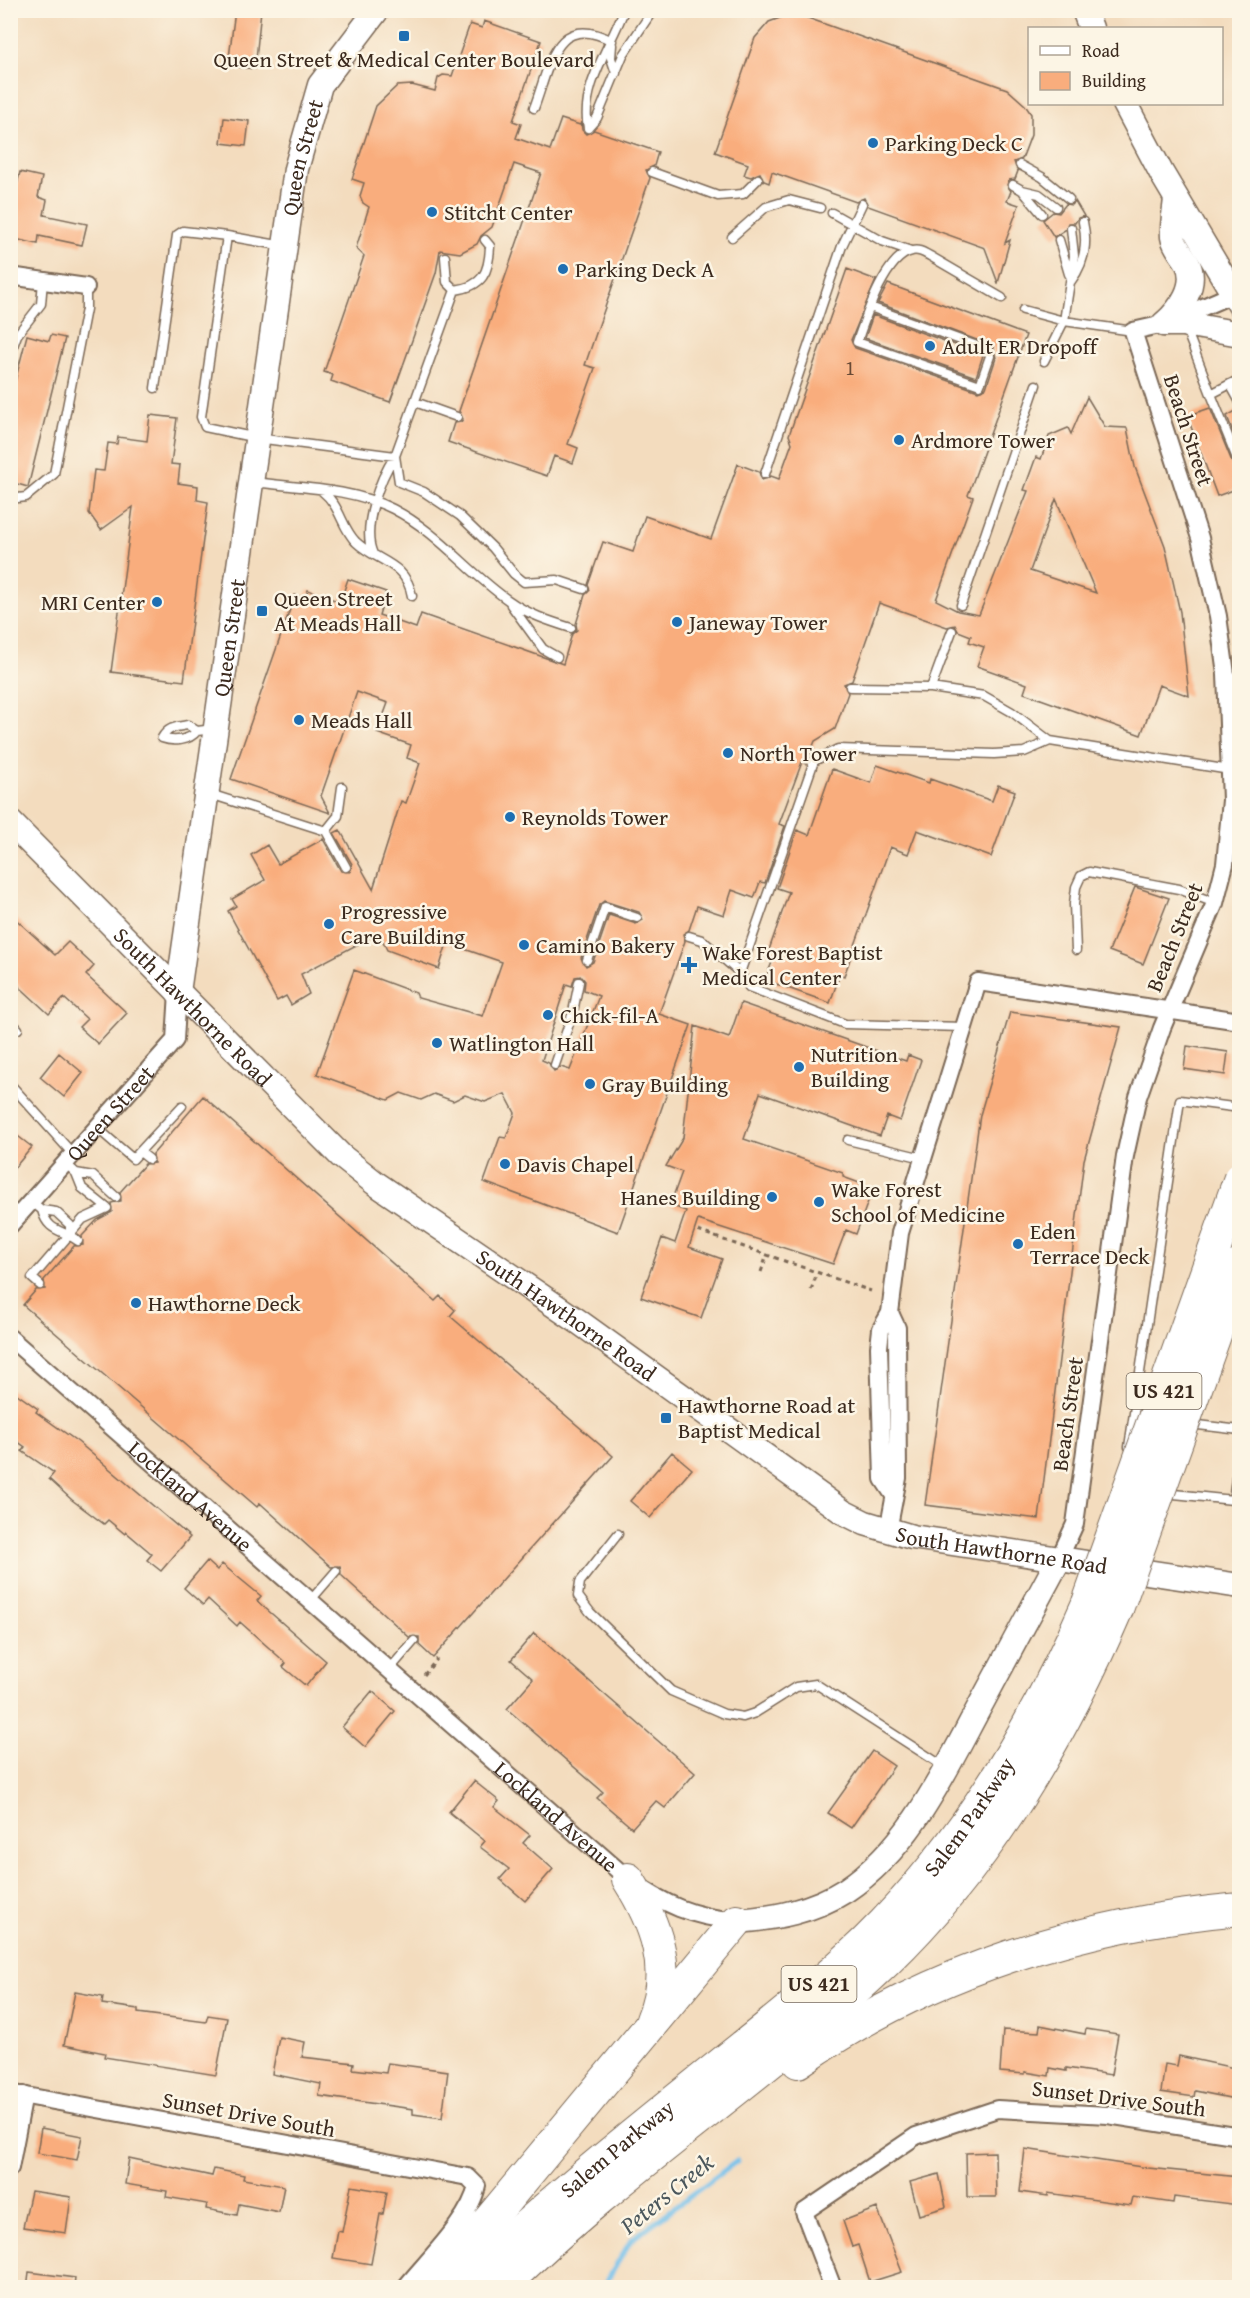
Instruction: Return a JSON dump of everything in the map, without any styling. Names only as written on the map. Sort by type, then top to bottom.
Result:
[{"type":"highway","name":"Salem Parkway","points":[[501,2288],[602,2197],[849,1995],[887,1960],[957,1882],[1019,1798],[1047,1754],[1077,1698],[1102,1606],[1239,1178]]},
{"type":"highway","name":"Salem Parkway","points":[[459,2288],[592,2167],[830,1974],[903,1900],[959,1832],[1011,1757],[1047,1693],[1102,1606],[1239,1266]]},
{"type":"highway","points":[[628,1880],[651,1919],[659,1950],[661,1981],[658,1998],[647,2029]]},
{"type":"highway","points":[[678,2135],[712,2127],[833,2039],[904,2000],[958,1975],[1004,1957],[1099,1930],[1193,1913],[1239,1909]]},
{"type":"highway","points":[[432,2288],[737,1921]]},
{"type":"main road","name":"Queen Street","points":[[178,992],[206,793],[206,730],[251,481],[296,169],[320,85],[377,10]]},
{"type":"main road","points":[[1084,10],[1091,27]]},
{"type":"main road","points":[[1126,105],[1176,199],[1236,300]]},
{"type":"main road","points":[[1164,324],[1175,314],[1187,294],[1191,278],[1189,266],[1173,238],[1176,199]]},
{"type":"main road","points":[[1164,324],[1185,324],[1239,334]]},
{"type":"main road","name":"South Hawthorne Road","points":[[10,822],[311,1128],[375,1183],[579,1322],[822,1499],[865,1523],[888,1531],[1239,1586]]},
{"type":"main road","name":"Lockland Avenue","points":[[737,1921],[783,1916],[827,1900],[846,1890],[882,1858],[907,1830],[946,1768],[1059,1559]]},
{"type":"street","points":[[10,276],[86,287]]},
{"type":"street","points":[[1133,331],[1164,324],[1236,300]]},
{"type":"street","name":"Beach Street","points":[[1059,1559],[1075,1524],[1125,1156],[1138,1097],[1168,1011],[1215,903],[1225,864],[1235,800],[1231,770],[1226,674],[1218,616],[1200,538],[1133,331]]},
{"type":"street","points":[[888,1531],[893,1494],[883,1479],[879,1347],[881,1329],[890,1313],[896,1254],[923,1158],[978,982],[1239,1021]]},
{"type":"street","name":"Queen Street","points":[[23,1211],[71,1163],[96,1127],[175,1040],[178,992]]},
{"type":"street","name":"Lockland Avenue","points":[[10,1338],[628,1880],[671,1906],[691,1914],[737,1921]]},
{"type":"street","points":[[10,2168],[17,2094]]},
{"type":"street","name":"Sunset Drive South","points":[[17,2094],[468,2177],[477,2186],[474,2197],[451,2232],[405,2288]]},
{"type":"street","name":"Sunset Drive South","points":[[833,2288],[804,2212],[916,2136],[997,2109],[1108,2115],[1239,2136]]},
{"type":"lane","points":[[624,10],[612,41],[599,63],[584,110],[588,128],[597,118],[623,55],[653,10]]},
{"type":"lane","points":[[534,108],[556,51],[568,35],[584,30],[612,41]]},
{"type":"lane","points":[[612,41],[611,58],[616,72]]},
{"type":"lane","points":[[1020,165],[1042,177],[1069,199]]},
{"type":"lane","points":[[652,172],[718,196],[743,194],[758,179]]},
{"type":"lane","points":[[1013,185],[1039,194],[1056,207]]},
{"type":"lane","points":[[1022,190],[1042,214]]},
{"type":"lane","points":[[732,237],[766,207],[789,200],[820,208]]},
{"type":"lane","points":[[765,474],[842,246],[854,225],[862,204]]},
{"type":"lane","points":[[832,213],[882,241],[911,251]]},
{"type":"lane","points":[[1071,282],[1080,269],[1085,249],[1083,222]]},
{"type":"lane","points":[[1044,361],[1064,321],[1074,246],[1071,228]]},
{"type":"lane","points":[[155,388],[177,235],[183,231],[284,246]]},
{"type":"lane","points":[[227,236],[201,417],[205,427],[257,438],[395,456]]},
{"type":"lane","points":[[455,290],[471,288],[479,282],[486,271],[490,246],[485,240]]},
{"type":"lane","points":[[1059,240],[1071,282]]},
{"type":"lane","points":[[870,306],[988,350],[990,356],[980,385],[857,342],[870,306],[895,262],[911,251],[918,250],[930,256],[1002,297]]},
{"type":"lane","points":[[445,257],[447,282],[455,290]]},
{"type":"lane","points":[[10,354],[17,335],[41,304],[43,281]]},
{"type":"lane","points":[[10,499],[26,497],[54,474],[86,309],[86,287]]},
{"type":"lane","points":[[373,554],[368,537],[385,471],[395,456],[455,290]]},
{"type":"lane","points":[[1023,310],[1064,321],[1133,331]]},
{"type":"lane","points":[[1164,324],[1188,334],[1239,466]]},
{"type":"lane","points":[[1211,394],[1239,379]]},
{"type":"lane","points":[[1230,384],[1239,402]]},
{"type":"lane","points":[[961,605],[1036,385]]},
{"type":"lane","points":[[415,402],[457,417]]},
{"type":"lane","points":[[395,456],[399,482],[424,492],[460,516],[524,582],[557,580],[584,589]]},
{"type":"lane","points":[[251,481],[358,495],[376,502],[428,531],[507,600],[531,614],[571,628]]},
{"type":"lane","points":[[322,490],[333,500],[355,541],[401,570],[412,596]]},
{"type":"lane","points":[[507,600],[543,649],[557,657]]},
{"type":"lane","points":[[931,688],[951,630]]},
{"type":"lane","points":[[850,687],[931,688],[984,696],[1012,712],[1050,741],[1231,770]]},
{"type":"lane","points":[[740,974],[814,761],[838,749],[994,754],[1024,752],[1050,741]]},
{"type":"lane","points":[[326,831],[338,816],[342,787]]},
{"type":"lane","points":[[206,793],[326,831],[346,867]]},
{"type":"lane","points":[[1076,950],[1076,887],[1081,876],[1089,873],[1179,888],[1215,903]]},
{"type":"lane","points":[[587,960],[605,907],[637,918]]},
{"type":"lane","points":[[689,936],[702,940],[740,974],[749,987],[845,1024],[964,1027]]},
{"type":"lane","points":[[555,1065],[573,1012],[579,982]]},
{"type":"lane","points":[[10,1021],[18,1029]]},
{"type":"lane","points":[[10,1084],[71,1163],[82,1188],[107,1208],[84,1219],[32,1278],[40,1285]]},
{"type":"lane","points":[[1127,1459],[1180,1100],[1239,1108]]},
{"type":"lane","points":[[96,1127],[133,1159],[182,1106]]},
{"type":"lane","points":[[848,1140],[923,1158]]},
{"type":"lane","points":[[140,1152],[149,1159]]},
{"type":"lane","points":[[71,1163],[93,1176],[116,1197]]},
{"type":"lane","points":[[23,1211],[56,1212],[70,1225],[70,1235]]},
{"type":"lane","points":[[23,1211],[45,1220],[60,1234],[70,1235],[78,1241]]},
{"type":"lane","points":[[1133,1418],[1239,1430]]},
{"type":"lane","points":[[1144,1492],[1233,1500],[1239,1450]]},
{"type":"lane","points":[[1125,1469],[1122,1489],[1133,1490]]},
{"type":"lane","points":[[618,1534],[580,1582],[578,1596],[590,1612],[671,1691],[724,1714],[743,1717],[755,1713],[795,1687],[816,1684],[946,1768]]},
{"type":"lane","points":[[310,1600],[336,1571]]},
{"type":"lane","points":[[389,1670],[414,1641]]},
{"type":"path","points":[[698,1232],[871,1292]]},
{"type":"path","points":[[761,1272],[767,1256]]},
{"type":"path","points":[[811,1290],[817,1273]]},
{"type":"path","points":[[424,1675],[436,1659]]},
{"type":"building","points":[[235,10],[261,10],[255,69],[228,66]]},
{"type":"building","name":"Parking Deck C","points":[[788,15],[805,17],[1007,89],[1025,105],[1031,114],[1031,135],[1022,159],[1014,162],[1018,171],[1015,179],[1009,180],[1007,185],[1011,191],[1007,201],[1019,205],[1005,243],[1010,240],[998,283],[985,248],[868,206],[864,198],[856,202],[772,172],[769,183],[764,181],[760,173],[751,177],[744,175],[748,164],[715,152],[755,38],[769,22]]},
{"type":"building","points":[[484,21],[541,41],[513,121],[521,124],[516,138],[550,150],[561,119],[580,125],[581,122],[582,130],[586,134],[594,130],[658,152],[654,166],[646,170],[650,178],[585,365],[595,368],[568,444],[578,448],[573,463],[554,456],[547,476],[448,442],[454,423],[461,422],[463,419],[459,411],[541,173],[514,164],[492,227],[481,236],[477,244],[460,253],[440,250],[436,273],[390,402],[331,381],[333,375],[324,372],[364,256],[356,248],[369,207],[363,203],[360,196],[364,183],[352,179],[376,106],[397,86],[412,85],[435,91],[438,78],[443,75],[452,76],[470,24],[482,28]]},
{"type":"building","points":[[224,118],[249,121],[246,146],[221,143]]},
{"type":"building","points":[[20,172],[42,177],[38,197],[47,200],[44,215],[87,224],[82,245],[39,236],[38,244],[10,238],[10,215]]},
{"type":"building","points":[[1075,201],[1084,216],[1078,218],[1075,223],[1068,223],[1065,230],[1054,237],[1043,220],[1053,212],[1059,213],[1066,204],[1071,205]]},
{"type":"building","name":"Wake Forest Baptist Medical Center","points":[[847,269],[876,280],[851,340],[855,348],[978,391],[986,388],[996,358],[993,346],[878,303],[888,284],[1026,335],[968,495],[973,497],[936,600],[958,611],[979,615],[1028,491],[1024,490],[1036,457],[1041,459],[1049,436],[1068,428],[1071,434],[1087,397],[1105,427],[1127,428],[1135,467],[1165,546],[1180,612],[1189,696],[1159,685],[1141,735],[1024,693],[1027,684],[977,666],[984,647],[969,642],[971,636],[958,631],[955,625],[947,627],[879,603],[852,681],[844,684],[848,693],[835,729],[815,741],[806,764],[802,762],[779,824],[785,826],[765,883],[760,882],[754,898],[732,890],[724,915],[697,906],[689,930],[683,934],[685,941],[659,1014],[691,1025],[618,1232],[484,1182],[500,1137],[506,1138],[515,1113],[505,1094],[485,1102],[465,1095],[453,1101],[434,1094],[421,1100],[401,1093],[388,1100],[317,1074],[354,970],[416,993],[418,998],[483,1016],[502,962],[447,943],[439,969],[387,950],[379,933],[301,974],[309,994],[291,1005],[286,996],[277,1001],[228,911],[236,906],[232,899],[265,880],[251,855],[267,845],[278,864],[323,839],[341,871],[350,872],[352,864],[334,833],[340,830],[373,889],[401,801],[406,803],[420,763],[407,758],[411,745],[377,733],[388,703],[357,692],[321,796],[330,813],[231,779],[295,595],[304,598],[308,590],[340,602],[348,579],[386,592],[379,615],[416,628],[421,614],[563,664],[572,634],[577,630],[576,624],[585,595],[590,590],[588,585],[603,542],[633,552],[645,516],[711,539],[738,464],[759,472],[762,480],[771,476],[779,479],[792,443],[789,435]],"holes":[[[1056,499],[1096,593],[1030,571]],[[604,901],[639,912],[643,920],[636,924],[609,915],[593,962],[586,966],[581,958],[599,905]],[[581,976],[585,981],[584,990],[599,996],[570,1070],[561,1067],[554,1071],[549,1063],[542,1060],[566,984],[572,986],[575,977]]]},
{"type":"building","points":[[873,315],[983,355],[976,377],[865,338]]},
{"type":"building","points":[[27,335],[49,341],[51,335],[65,338],[28,487],[10,482],[10,401]]},
{"type":"building","points":[[1210,408],[1239,479],[1239,488],[1217,496],[1187,416]]},
{"type":"building","points":[[1239,409],[1239,444],[1238,445],[1227,416]]},
{"type":"building","name":"MRI Center","points":[[150,415],[177,418],[171,464],[180,465],[178,483],[198,486],[197,500],[208,502],[184,681],[111,672],[133,507],[101,530],[89,513],[94,470],[104,471],[108,443],[117,444],[118,437],[147,441]]},
{"type":"building","points":[[877,765],[929,783],[930,779],[992,801],[998,785],[1015,791],[991,857],[917,830],[908,854],[890,847],[844,976],[840,974],[830,1003],[765,980],[776,952],[769,950],[789,892],[777,888],[797,830],[809,835],[832,769],[871,783]]},
{"type":"building","points":[[1135,887],[1169,898],[1143,964],[1109,951]]},
{"type":"building","points":[[10,914],[55,955],[68,942],[94,966],[86,975],[127,1013],[98,1044],[79,1027],[87,1019],[64,998],[49,1014],[10,978]]},
{"type":"building","points":[[741,1003],[906,1061],[908,1055],[921,1060],[900,1121],[887,1116],[880,1136],[760,1093],[744,1139],[843,1173],[843,1177],[873,1188],[856,1234],[846,1230],[833,1264],[698,1220],[689,1247],[722,1259],[701,1318],[641,1297],[662,1238],[675,1243],[686,1211],[670,1205],[682,1172],[666,1166],[683,1138],[695,1026],[729,1038]]},
{"type":"building","name":"Eden Terrace Deck","points":[[1010,1012],[1121,1027],[1084,1160],[1039,1519],[925,1505],[980,1115]]},
{"type":"building","points":[[1187,1046],[1228,1052],[1225,1075],[1184,1069]]},
{"type":"building","points":[[59,1053],[83,1073],[64,1097],[40,1077]]},
{"type":"building","points":[[203,1096],[435,1301],[440,1296],[455,1310],[450,1316],[613,1456],[433,1658],[419,1645],[419,1637],[409,1637],[341,1575],[340,1566],[331,1567],[260,1503],[257,1507],[23,1305],[36,1290],[45,1289],[44,1280],[74,1246],[83,1245],[82,1236],[97,1220],[112,1212],[111,1203],[121,1201],[120,1192],[145,1164],[154,1163],[153,1154]]},
{"type":"building","points":[[10,1130],[32,1147],[10,1173]]},
{"type":"building","points":[[10,1389],[38,1409],[36,1412],[78,1442],[190,1537],[161,1571],[147,1560],[152,1554],[126,1532],[125,1534],[108,1520],[104,1524],[72,1500],[49,1479],[54,1473],[22,1451],[25,1447],[10,1436]]},
{"type":"building","points":[[672,1452],[692,1469],[650,1518],[630,1501]]},
{"type":"building","points":[[207,1561],[217,1570],[222,1564],[261,1596],[257,1601],[326,1661],[306,1686],[283,1667],[286,1663],[240,1622],[237,1626],[208,1599],[203,1605],[184,1588]]},
{"type":"building","points":[[534,1633],[695,1773],[665,1808],[656,1801],[632,1828],[597,1798],[603,1792],[507,1709],[533,1679],[511,1660]]},
{"type":"building","points":[[372,1691],[395,1711],[365,1747],[342,1727]]},
{"type":"building","points":[[872,1751],[894,1766],[851,1828],[828,1813]]},
{"type":"building","points":[[474,1781],[499,1801],[494,1807],[530,1835],[523,1843],[553,1869],[525,1901],[500,1879],[509,1869],[480,1847],[485,1841],[449,1812]]},
{"type":"building","points":[[75,1992],[103,1997],[102,2004],[138,2009],[138,2013],[206,2022],[208,2015],[227,2018],[216,2075],[104,2057],[105,2053],[64,2045]]},
{"type":"building","points":[[1040,2025],[1085,2034],[1086,2029],[1118,2034],[1111,2075],[1066,2068],[1066,2071],[1050,2068],[1049,2076],[1025,2072],[1025,2074],[1000,2072],[1003,2030],[1039,2032]]},
{"type":"building","points":[[279,2037],[305,2042],[302,2057],[354,2063],[353,2069],[386,2073],[388,2063],[448,2071],[442,2118],[413,2114],[413,2109],[319,2096],[321,2084],[272,2074]]},
{"type":"building","points":[[1179,2056],[1239,2069],[1235,2099],[1195,2091],[1194,2097],[1161,2092],[1165,2064],[1177,2066]]},
{"type":"building","points":[[41,2128],[82,2136],[77,2160],[37,2153]]},
{"type":"building","points":[[1025,2149],[1148,2168],[1239,2177],[1239,2205],[1174,2197],[1173,2203],[1133,2197],[1131,2205],[1048,2193],[1048,2196],[1020,2192]]},
{"type":"building","points":[[995,2152],[996,2197],[967,2197],[966,2153]]},
{"type":"building","points":[[129,2158],[212,2176],[214,2169],[244,2175],[243,2179],[284,2186],[279,2212],[239,2204],[237,2215],[206,2209],[207,2204],[166,2197],[167,2191],[125,2184]]},
{"type":"building","points":[[939,2174],[946,2207],[919,2215],[910,2182]]},
{"type":"building","points":[[351,2186],[387,2192],[383,2214],[380,2214],[371,2264],[333,2258],[338,2231],[342,2232]]},
{"type":"building","points":[[31,2191],[71,2197],[66,2233],[23,2227]]},
{"type":"building","points":[[877,2208],[902,2272],[870,2282],[858,2245],[852,2247],[843,2221]]},
{"type":"building","points":[[29,2272],[75,2278],[74,2288],[27,2288]]},
{"type":"waterway","name":"Peters Creek","points":[[603,2288],[631,2240],[737,2161]]},
{"type":"place","name":"Queen Street & Medical Center Boulevard","points":[[404,36]]},
{"type":"place","name":"Parking Deck C","points":[[873,143]]},
{"type":"place","name":"Stitcht Center","points":[[432,212]]},
{"type":"place","name":"Parking Deck A","points":[[563,269]]},
{"type":"place","name":"Adult ER Dropoff","points":[[930,346]]},
{"type":"place","name":"Ardmore Tower","points":[[899,440]]},
{"type":"place","name":"MRI Center","points":[[157,602]]},
{"type":"place","name":"Queen Street At Meads Hall","points":[[262,611]]},
{"type":"place","name":"Janeway Tower","points":[[677,622]]},
{"type":"place","name":"Meads Hall","points":[[299,720]]},
{"type":"place","name":"North Tower","points":[[728,753]]},
{"type":"place","name":"Reynolds Tower","points":[[510,817]]},
{"type":"place","name":"Progressive Care Building","points":[[329,924]]},
{"type":"place","name":"Camino Bakery","points":[[524,945]]},
{"type":"place","name":"Wake Forest Baptist Medical Center","points":[[689,965]]},
{"type":"place","name":"Chick-fil-A","points":[[548,1015]]},
{"type":"place","name":"Watlington Hall","points":[[437,1043]]},
{"type":"place","name":"Nutrition Building","points":[[799,1067]]},
{"type":"place","name":"Gray Building","points":[[590,1084]]},
{"type":"place","name":"Davis Chapel","points":[[505,1164]]},
{"type":"place","name":"Hanes Building","points":[[772,1197]]},
{"type":"place","name":"Wake Forest School of Medicine","points":[[819,1202]]},
{"type":"place","name":"Eden Terrace Deck","points":[[1018,1244]]},
{"type":"place","name":"Hawthorne Deck","points":[[136,1303]]},
{"type":"place","name":"Hawthorne Road at Baptist Medical","points":[[666,1418]]}]
